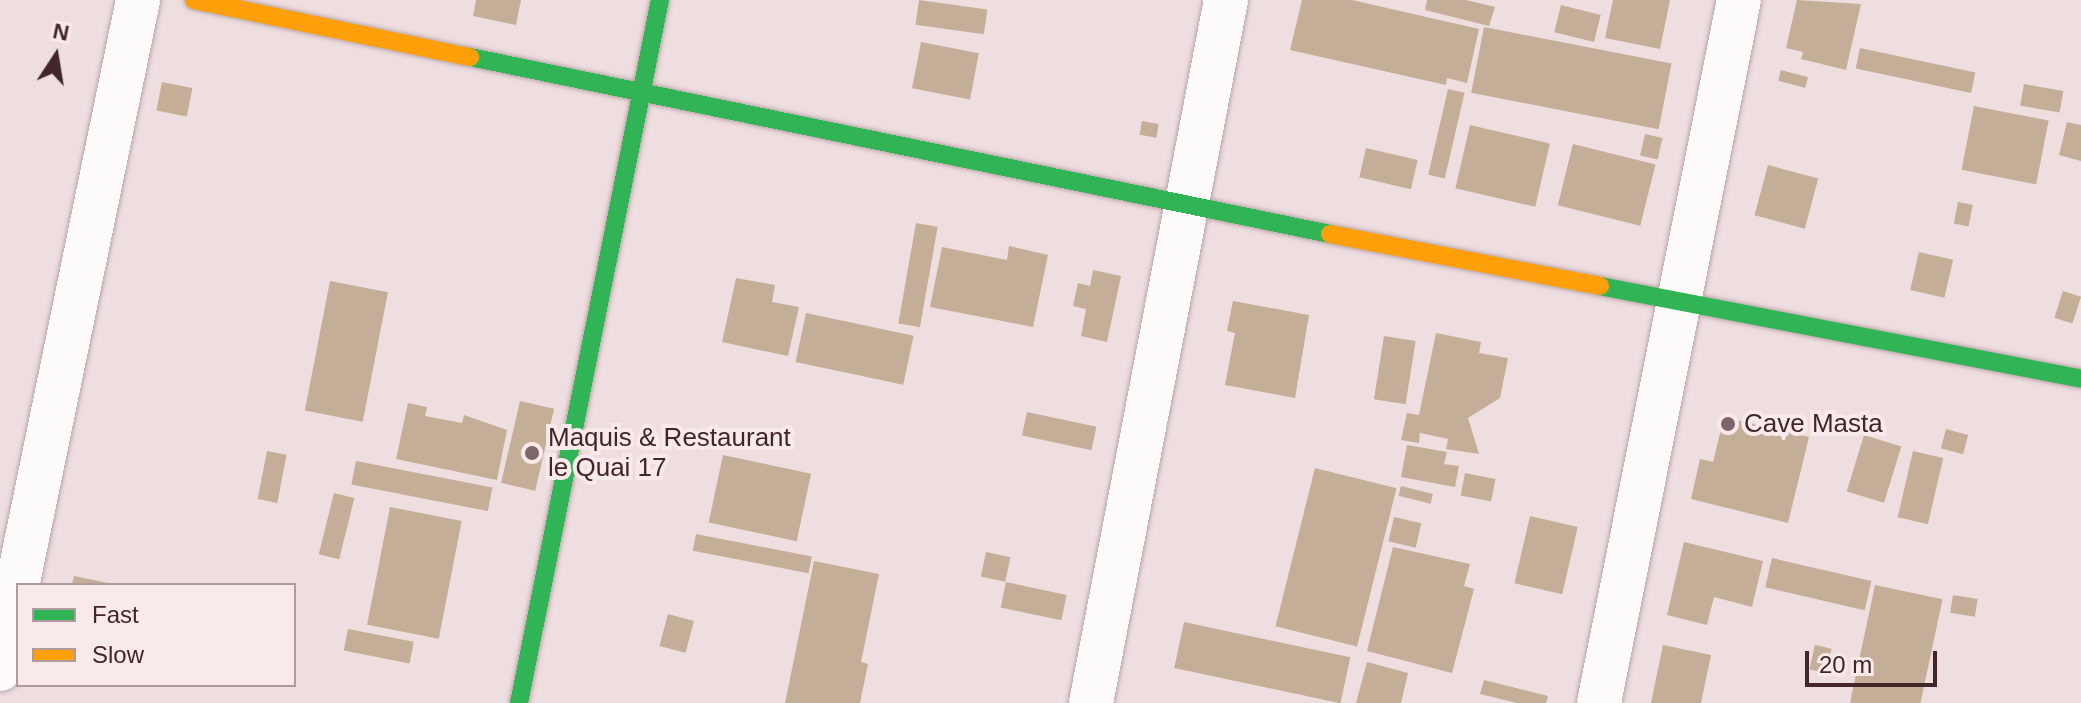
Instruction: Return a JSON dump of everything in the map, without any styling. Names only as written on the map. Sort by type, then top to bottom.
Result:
[{"type":"street","points":[[0,669],[15,504],[138,0]]},
{"type":"street","points":[[194,0],[1185,206],[2081,379]]},
{"type":"street","points":[[519,703],[660,0]]},
{"type":"street","points":[[1091,703],[1226,0]]},
{"type":"street","points":[[1599,703],[1676,300],[1739,0]]},
{"type":"building","points":[[476,0],[521,0],[516,25],[473,16]]},
{"type":"building","points":[[919,0],[987,10],[984,34],[916,25]]},
{"type":"building","points":[[1302,0],[1352,0],[1479,29],[1467,83],[1447,78],[1446,85],[1290,50]]},
{"type":"building","points":[[1427,0],[1466,0],[1495,7],[1489,26],[1425,10]]},
{"type":"building","points":[[1613,0],[1670,0],[1660,49],[1605,38]]},
{"type":"building","points":[[1797,0],[1861,4],[1846,70],[1801,59],[1803,52],[1786,48]]},
{"type":"building","points":[[1561,5],[1601,15],[1594,42],[1554,32]]},
{"type":"building","points":[[1484,27],[1671,63],[1659,129],[1471,93]]},
{"type":"building","points":[[921,42],[979,53],[970,99],[912,88]]},
{"type":"building","points":[[1860,48],[1975,73],[1971,93],[1856,69]]},
{"type":"building","points":[[1781,70],[1808,77],[1805,88],[1778,81]]},
{"type":"building","points":[[162,82],[192,88],[187,116],[156,110]]},
{"type":"building","points":[[2024,84],[2063,91],[2060,113],[2020,106]]},
{"type":"building","points":[[1448,89],[1465,93],[1445,179],[1428,175]]},
{"type":"building","points":[[1974,106],[2049,121],[2036,184],[1962,170]]},
{"type":"building","points":[[1142,121],[1159,124],[1156,138],[1140,135]]},
{"type":"building","points":[[2067,122],[2081,125],[2081,161],[2059,155]]},
{"type":"building","points":[[1470,125],[1550,143],[1535,207],[1455,188]]},
{"type":"building","points":[[1645,134],[1663,138],[1658,159],[1640,155]]},
{"type":"building","points":[[1573,144],[1655,165],[1640,226],[1558,205]]},
{"type":"building","points":[[1366,148],[1418,160],[1411,189],[1359,177]]},
{"type":"building","points":[[1768,165],[1818,178],[1805,229],[1755,215]]},
{"type":"building","points":[[1958,202],[1973,205],[1969,226],[1954,224]]},
{"type":"building","points":[[916,223],[938,227],[920,327],[898,323]]},
{"type":"building","points":[[1009,246],[1048,255],[1033,327],[930,307],[942,247],[1007,260]]},
{"type":"building","points":[[1919,252],[1953,260],[1944,298],[1910,290]]},
{"type":"building","points":[[1093,270],[1121,276],[1107,342],[1081,336],[1086,309],[1073,306],[1078,283],[1090,286]]},
{"type":"building","points":[[736,278],[775,285],[772,302],[799,307],[788,356],[722,342]]},
{"type":"building","points":[[330,281],[388,292],[363,422],[305,411]]},
{"type":"building","points":[[2063,291],[2081,297],[2072,324],[2054,318]]},
{"type":"building","points":[[1233,301],[1309,315],[1295,398],[1225,385],[1235,333],[1227,331]]},
{"type":"building","points":[[806,313],[914,336],[903,385],[796,362]]},
{"type":"building","points":[[1436,333],[1481,342],[1479,353],[1508,358],[1500,398],[1468,418],[1479,454],[1446,449],[1448,439],[1420,433],[1419,443],[1401,440],[1407,413],[1419,415]]},
{"type":"building","points":[[1384,336],[1416,341],[1406,404],[1374,399]]},
{"type":"building","points":[[520,401],[554,409],[535,491],[501,483]]},
{"type":"building","points":[[408,403],[427,407],[425,416],[462,423],[464,415],[507,430],[497,480],[396,459]]},
{"type":"building","points":[[1027,412],[1096,427],[1091,450],[1022,435]]},
{"type":"building","points":[[1724,417],[1809,437],[1788,523],[1691,499],[1700,459],[1713,462]]},
{"type":"building","points":[[1946,429],[1968,435],[1963,454],[1941,448]]},
{"type":"building","points":[[1864,435],[1901,446],[1884,503],[1847,491]]},
{"type":"building","points":[[1407,445],[1447,452],[1444,464],[1459,466],[1455,487],[1401,477]]},
{"type":"building","points":[[267,451],[287,455],[277,503],[258,499]]},
{"type":"building","points":[[1913,451],[1943,458],[1928,524],[1898,517]]},
{"type":"building","points":[[723,455],[811,474],[797,541],[709,522]]},
{"type":"building","points":[[356,461],[492,488],[488,511],[351,485]]},
{"type":"building","points":[[1315,468],[1397,488],[1357,646],[1276,626]]},
{"type":"building","points":[[1465,473],[1495,479],[1491,501],[1461,496]]},
{"type":"building","points":[[1401,486],[1433,494],[1431,504],[1399,496]]},
{"type":"building","points":[[334,493],[354,498],[339,559],[319,554]]},
{"type":"building","points":[[390,507],[462,521],[439,639],[367,625]]},
{"type":"building","points":[[1530,516],[1578,527],[1562,594],[1514,583]]},
{"type":"building","points":[[1394,517],[1421,523],[1416,548],[1388,541]]},
{"type":"building","points":[[696,534],[812,557],[809,573],[693,551]]},
{"type":"building","points":[[1684,542],[1763,561],[1752,607],[1714,597],[1707,625],[1667,615]]},
{"type":"building","points":[[1393,547],[1470,564],[1464,586],[1474,589],[1452,673],[1367,651]]},
{"type":"building","points":[[986,552],[1010,557],[1005,582],[981,576]]},
{"type":"building","points":[[1772,558],[1871,581],[1865,610],[1765,587]]},
{"type":"building","points":[[814,561],[879,574],[861,662],[868,664],[860,703],[785,703]]},
{"type":"building","points":[[74,576],[108,583],[72,583]]},
{"type":"building","points":[[1006,582],[1067,595],[1061,620],[1001,607]]},
{"type":"building","points":[[1875,585],[1942,599],[1920,703],[1850,702]]},
{"type":"building","points":[[1953,595],[1978,599],[1975,617],[1950,613]]},
{"type":"building","points":[[668,614],[694,621],[686,653],[659,646]]},
{"type":"building","points":[[1184,622],[1350,657],[1341,703],[1174,668]]},
{"type":"building","points":[[348,629],[414,642],[410,663],[344,651]]},
{"type":"building","points":[[1663,645],[1711,655],[1701,703],[1651,703]]},
{"type":"building","points":[[1815,645],[1832,649],[1826,673],[1809,669]]},
{"type":"building","points":[[1367,662],[1408,673],[1401,703],[1356,703]]},
{"type":"building","points":[[1484,680],[1548,696],[1546,703],[1517,703],[1480,694]]},
{"type":"traffic: fast","points":[[519,703],[660,0]]},
{"type":"traffic: fast","points":[[470,57],[1330,234]]},
{"type":"traffic: fast","points":[[1600,286],[2081,379]]},
{"type":"traffic: slow","points":[[194,0],[470,57]]},
{"type":"traffic: slow","points":[[1330,234],[1600,286]]},
{"type":"place","name":"Cave Masta","points":[[1728,424]]},
{"type":"place","name":"Maquis & Restaurant le Quai 17","points":[[532,453]]}]
